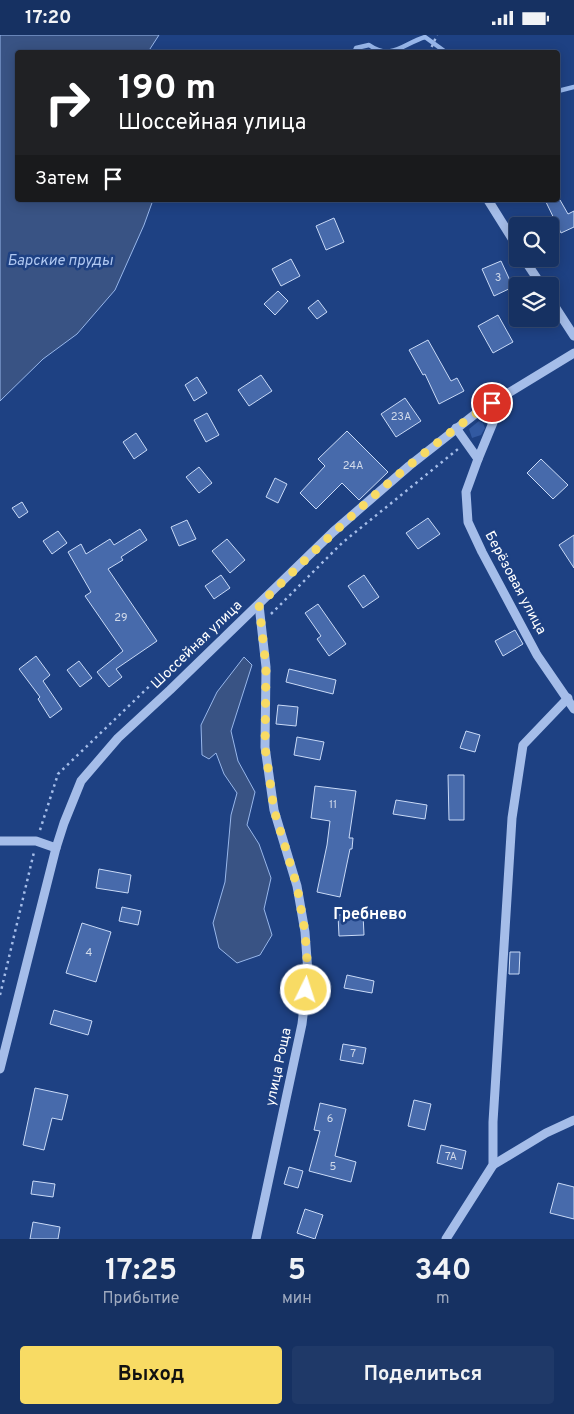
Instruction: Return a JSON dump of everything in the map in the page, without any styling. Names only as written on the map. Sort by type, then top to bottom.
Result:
[{"type":"street","points":[[489,202],[509,234]]},
{"type":"street","points":[[559,313],[574,336]]},
{"type":"street","name":"Шоссейная улица","points":[[0,1069],[56,848],[81,781],[118,738],[170,691],[333,532],[408,466],[479,411],[574,353]]},
{"type":"street","name":"Берёзовая улица","points":[[504,395],[466,492],[468,522],[537,655],[574,709]]},
{"type":"street","points":[[456,428],[478,459]]},
{"type":"street","name":"улица Роща","points":[[256,1239],[302,1024],[308,973],[305,932],[297,886],[274,810],[265,747],[266,667],[259,605]]},
{"type":"street","points":[[493,1165],[493,1121],[512,818],[523,745],[568,698]]},
{"type":"street","points":[[0,841],[36,841],[56,848]]},
{"type":"street","points":[[446,1239],[493,1165],[546,1133],[574,1120]]},
{"type":"path","points":[[430,50],[437,35]]},
{"type":"path","points":[[262,624],[342,543],[466,443]]},
{"type":"shaded area","points":[[479,421],[483,423],[485,428],[481,435],[472,438],[469,429]]},
{"type":"water","name":"Барские пруды","points":[[0,35],[159,35],[149,50],[15,50],[15,202],[152,202],[115,290],[77,334],[43,359],[0,401]]},
{"type":"water","points":[[244,657],[252,665],[231,731],[238,761],[255,792],[247,825],[259,844],[271,878],[264,909],[272,935],[260,955],[237,963],[219,948],[213,923],[225,882],[231,815],[237,793],[224,774],[216,753],[209,759],[202,755],[201,725],[217,692]]},
{"type":"building","points":[[560,200],[568,214],[574,211],[574,227],[561,233],[559,217],[553,217],[546,202],[560,202]]},
{"type":"building","points":[[334,218],[344,242],[326,250],[316,226]]},
{"type":"building","points":[[291,259],[300,276],[281,286],[272,269]]},
{"type":"building","points":[[501,261],[509,278],[509,289],[494,296],[482,269]]},
{"type":"building","points":[[278,291],[288,301],[275,315],[264,304]]},
{"type":"building","points":[[318,300],[327,312],[317,319],[308,308]]},
{"type":"building","points":[[498,315],[513,342],[493,353],[478,326]]},
{"type":"building","points":[[428,340],[451,381],[457,378],[464,391],[439,404],[425,374],[423,375],[409,350]]},
{"type":"building","points":[[261,375],[272,391],[249,406],[238,390]]},
{"type":"building","points":[[197,377],[207,393],[194,401],[185,385]]},
{"type":"building","points":[[405,398],[421,421],[396,437],[381,414]]},
{"type":"building","points":[[207,413],[219,435],[206,442],[194,420]]},
{"type":"building","points":[[347,431],[388,472],[359,500],[342,483],[316,509],[300,493],[325,466],[318,459]]},
{"type":"building","points":[[136,433],[147,450],[134,459],[123,442]]},
{"type":"building","points":[[541,459],[568,485],[553,499],[527,473]]},
{"type":"building","points":[[199,467],[212,483],[199,493],[186,477]]},
{"type":"building","points":[[275,478],[287,484],[278,503],[266,497]]},
{"type":"building","points":[[22,502],[28,512],[19,518],[12,508]]},
{"type":"building","points":[[428,518],[440,534],[418,549],[406,533]]},
{"type":"building","points":[[187,520],[196,539],[179,546],[171,527]]},
{"type":"building","points":[[140,529],[147,540],[121,557],[123,560],[108,569],[157,641],[116,669],[122,677],[109,687],[97,672],[123,651],[85,596],[91,592],[68,552],[81,544],[86,554],[110,539],[114,545]]},
{"type":"building","points":[[58,531],[67,543],[52,554],[43,541]]},
{"type":"building","points":[[574,535],[574,568],[559,545]]},
{"type":"building","points":[[227,539],[245,560],[230,573],[212,551]]},
{"type":"building","points":[[221,575],[230,588],[214,599],[205,586]]},
{"type":"building","points":[[364,575],[379,597],[363,608],[348,586]]},
{"type":"building","points":[[318,604],[346,644],[329,656],[317,639],[321,636],[305,613]]},
{"type":"building","points":[[515,630],[523,644],[503,656],[495,641]]},
{"type":"building","points":[[36,656],[50,675],[43,681],[62,709],[50,718],[38,699],[40,697],[19,669]]},
{"type":"building","points":[[79,661],[92,678],[80,687],[67,670]]},
{"type":"building","points":[[289,669],[336,680],[333,694],[286,682]]},
{"type":"building","points":[[278,705],[298,707],[296,726],[276,724]]},
{"type":"building","points":[[466,731],[480,735],[475,752],[460,748]]},
{"type":"building","points":[[297,737],[324,742],[320,760],[294,755]]},
{"type":"building","points":[[448,775],[464,775],[464,820],[449,820]]},
{"type":"building","points":[[315,786],[356,791],[349,838],[353,838],[352,849],[350,849],[340,897],[317,892],[330,821],[311,818]]},
{"type":"building","points":[[396,800],[427,805],[425,819],[393,814]]},
{"type":"building","points":[[99,869],[131,875],[128,893],[96,888]]},
{"type":"building","points":[[122,907],[141,911],[138,925],[119,921]]},
{"type":"building","points":[[363,914],[364,935],[339,936],[338,915]]},
{"type":"building","points":[[82,923],[111,932],[96,982],[66,973]]},
{"type":"building","points":[[510,952],[520,952],[519,974],[509,974]]},
{"type":"building","points":[[347,975],[374,981],[372,993],[344,988]]},
{"type":"building","points":[[54,1010],[92,1021],[88,1035],[50,1024]]},
{"type":"building","points":[[343,1044],[366,1048],[363,1064],[340,1060]]},
{"type":"building","points":[[35,1088],[68,1095],[62,1120],[52,1118],[44,1150],[23,1145]]},
{"type":"building","points":[[414,1100],[431,1104],[425,1130],[408,1126]]},
{"type":"building","points":[[320,1103],[346,1109],[335,1156],[356,1162],[351,1182],[309,1171],[320,1131],[314,1130]]},
{"type":"building","points":[[441,1145],[466,1151],[462,1169],[437,1163]]},
{"type":"building","points":[[289,1167],[303,1171],[298,1188],[284,1184]]},
{"type":"building","points":[[33,1181],[55,1184],[53,1197],[31,1194]]},
{"type":"building","points":[[558,1183],[574,1187],[574,1219],[550,1213]]},
{"type":"building","points":[[305,1209],[323,1215],[315,1239],[297,1233]]},
{"type":"building","points":[[33,1222],[60,1227],[58,1239],[30,1239]]},
{"type":"waterway","points":[[394,50],[425,37],[443,50]]},
{"type":"waterway","points":[[355,50],[356,48],[369,45],[380,50]]},
{"type":"waterway","points":[[560,90],[574,87]]},
{"type":"district","name":"Гребнево","points":[[370,915]]},
{"type":"route","points":[[306,990],[308,973],[305,932],[297,886],[274,810],[265,747],[266,667],[259,605],[333,532],[408,466],[456,428],[492,403]]}]
